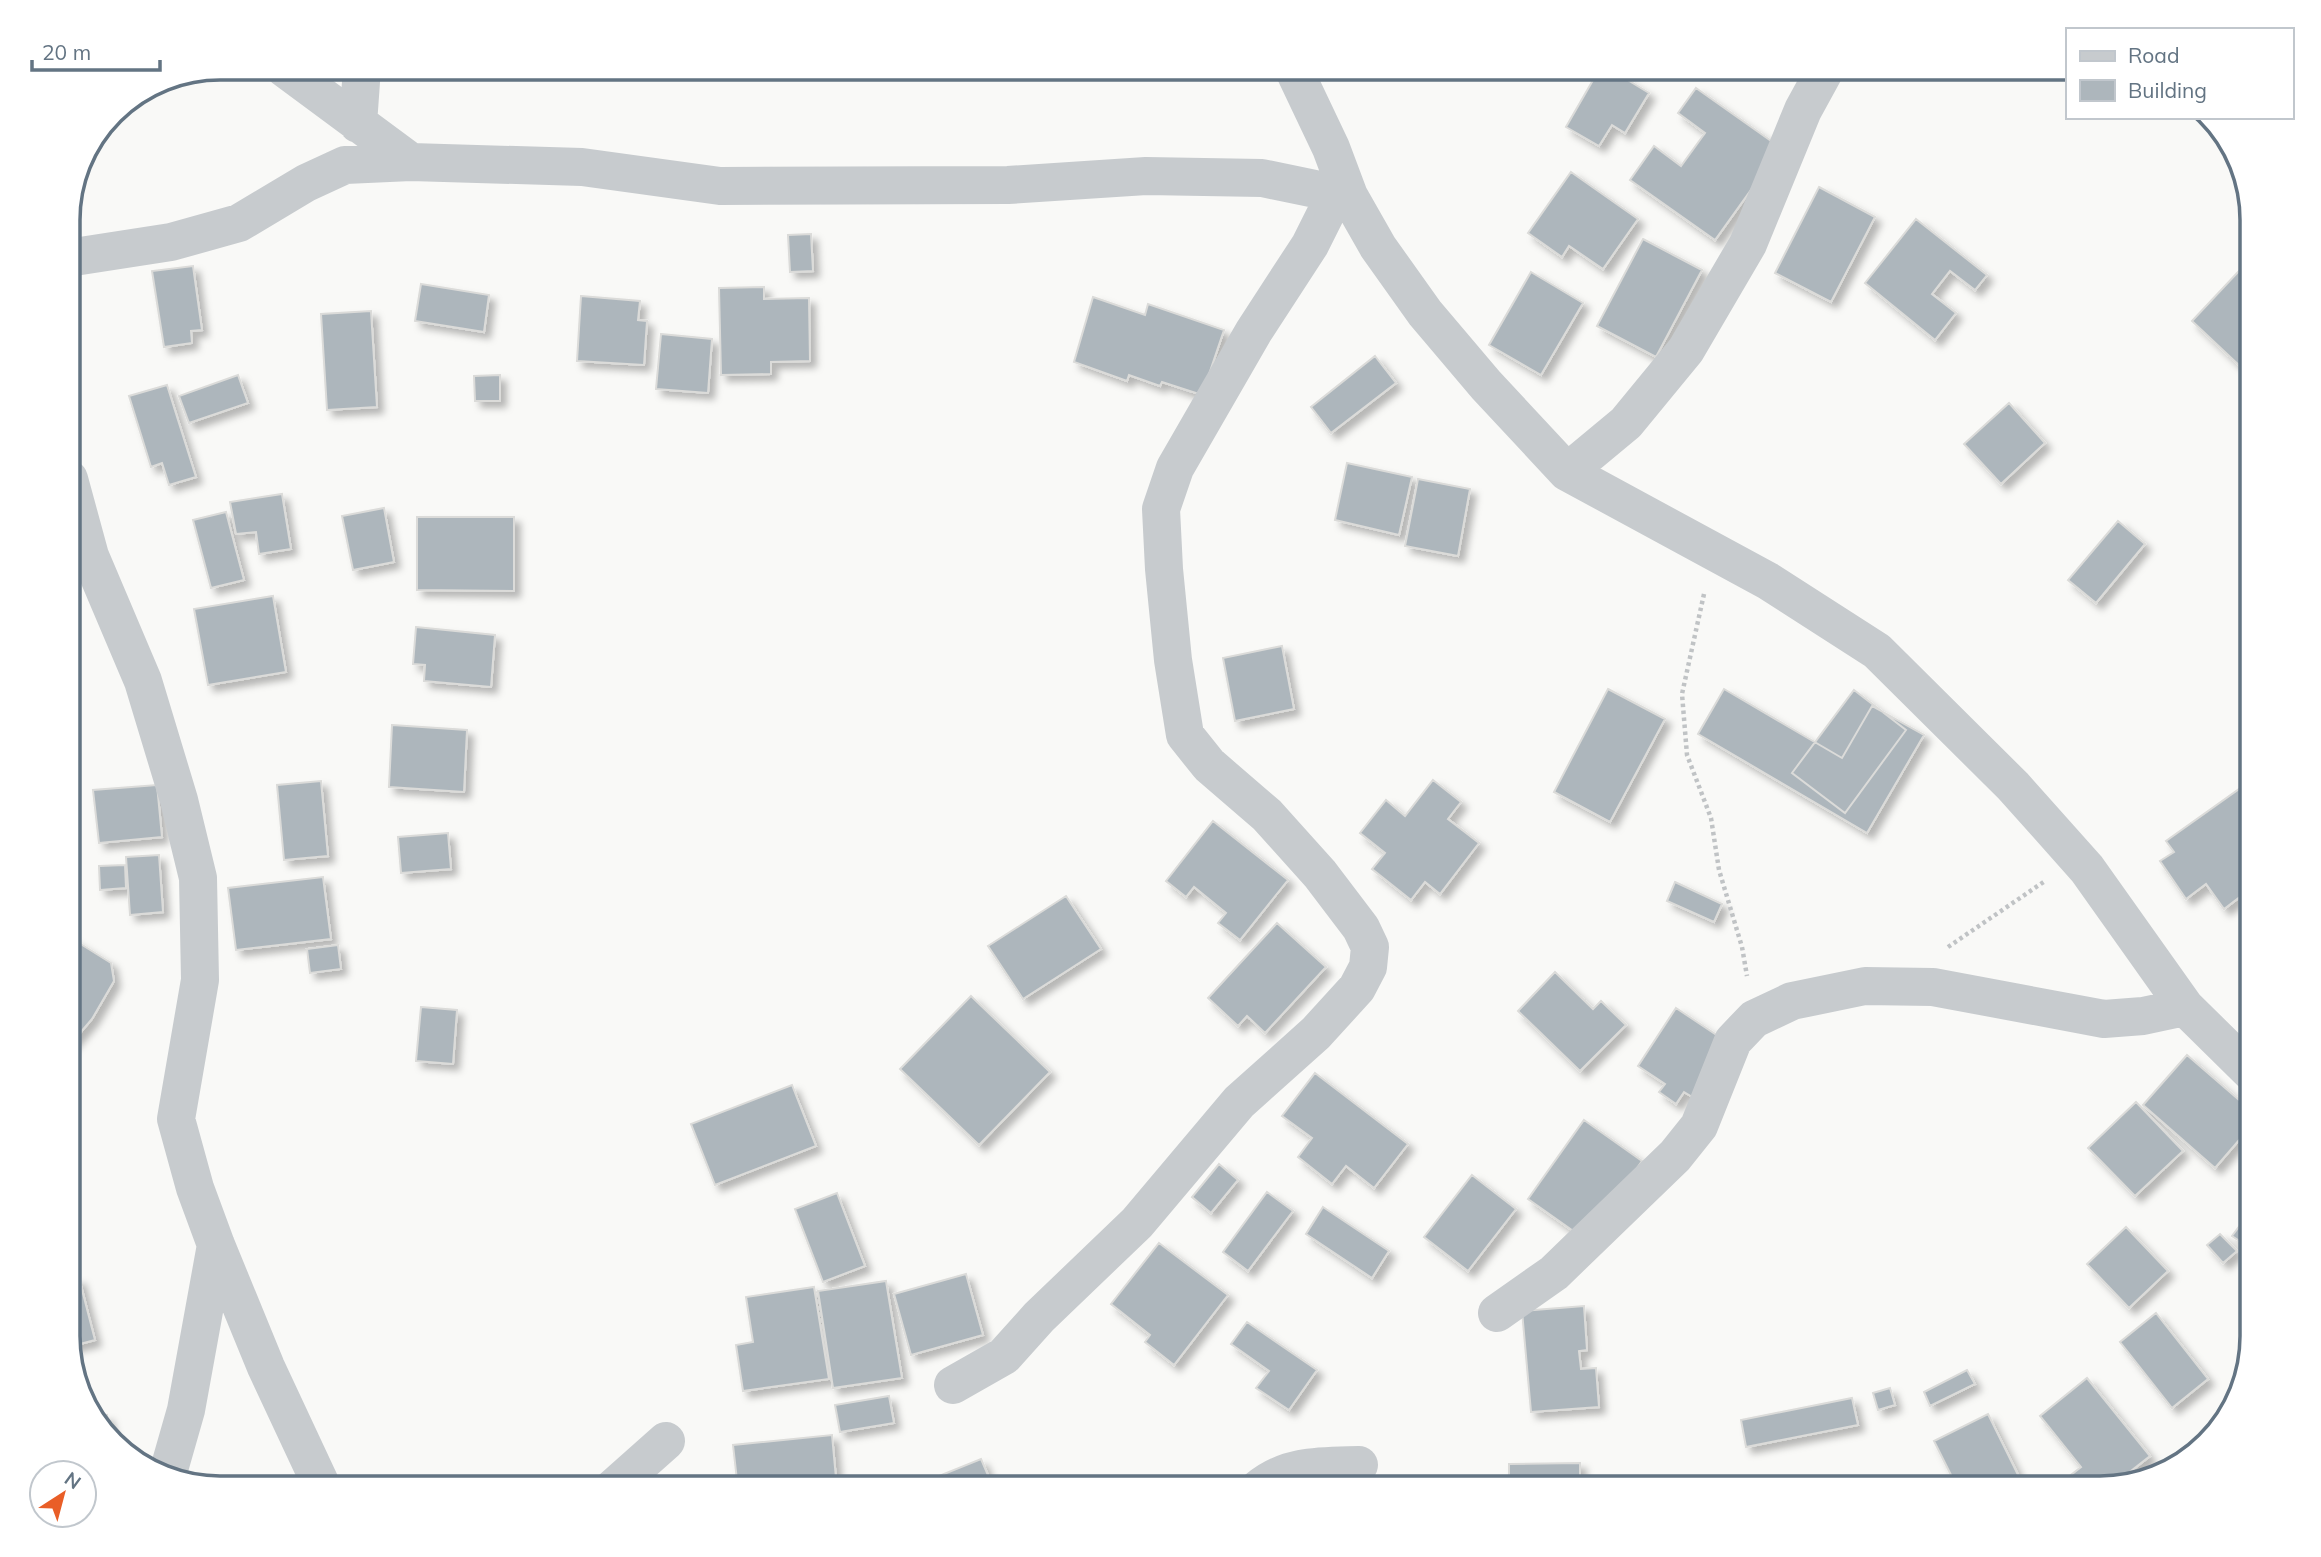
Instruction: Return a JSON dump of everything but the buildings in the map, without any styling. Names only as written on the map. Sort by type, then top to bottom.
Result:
[{"type":"street","points":[[1299,80],[1331,148],[1342,195],[1425,313],[1567,472],[1768,581],[1877,651],[2013,786],[2077,859],[2185,1007],[2240,1061]]},
{"type":"street","points":[[1567,472],[1626,423],[1686,350],[1748,244],[1803,110],[1819,80]]},
{"type":"street","points":[[301,81],[411,162]]},
{"type":"street","points":[[358,124],[361,81]]},
{"type":"street","points":[[81,256],[171,242],[239,223],[306,183],[345,165],[411,162],[582,167],[720,186],[1008,185],[1146,176],[1262,178],[1342,195]]},
{"type":"street","points":[[953,1385],[1003,1356],[1039,1317],[1137,1223],[1239,1102],[1316,1033],[1357,988],[1368,967],[1370,947],[1361,928],[1320,874],[1267,815],[1209,765],[1185,734],[1173,660],[1161,509],[1175,468],[1254,331],[1342,195]]},
{"type":"street","points":[[81,523],[90,556],[143,681],[179,800],[198,878],[200,980],[176,1119],[195,1188],[216,1245],[266,1367],[317,1476]]},
{"type":"street","points":[[1497,1312],[1554,1273],[1675,1156],[1699,1126],[1733,1041],[1754,1018],[1792,1001],[1866,986],[1933,987],[2104,1019],[2143,1016],[2185,1007]]},
{"type":"street","points":[[170,1467],[186,1409],[216,1245]]},
{"type":"street","points":[[627,1476],[666,1441]]},
{"type":"street","points":[[1277,1476],[1307,1466],[1359,1465]]},
{"type":"path","points":[[1713,552],[1682,694],[1687,755],[1711,818],[1719,870],[1742,947],[1754,1018]]},
{"type":"path","points":[[1938,951],[1950,946],[2077,859]]}]
